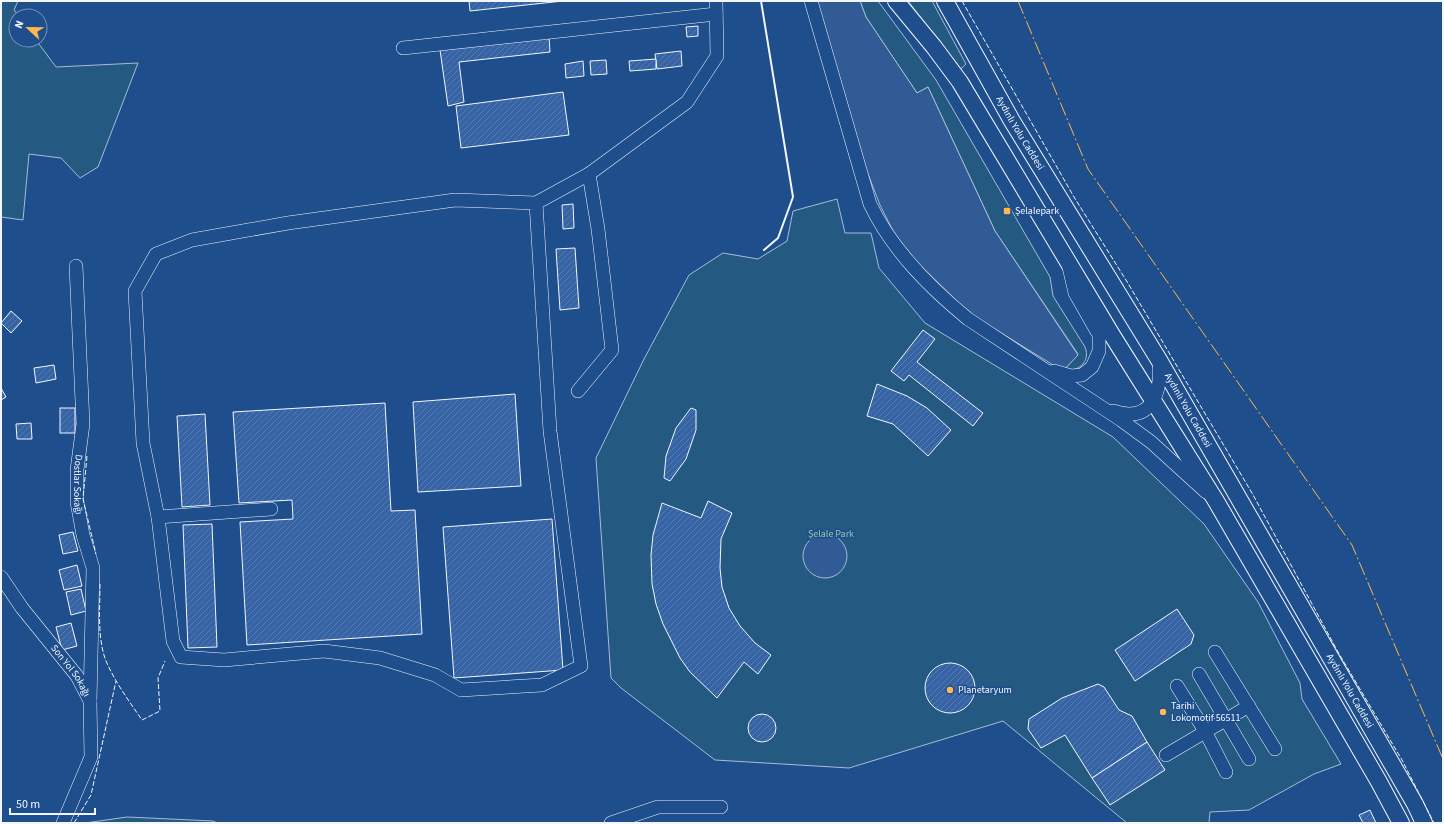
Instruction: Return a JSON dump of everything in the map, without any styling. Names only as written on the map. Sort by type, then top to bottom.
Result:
[{"type":"main road","name":"Aydınlı Yolu Caddesi","points":[[896,1],[934,47],[960,82],[1067,260],[1216,501],[1379,782],[1401,823]]},
{"type":"main road","name":"Aydınlı Yolu Caddesi","points":[[944,1],[1012,121],[1159,360],[1415,804],[1424,823]]},
{"type":"street","name":"Aydınlı Yolu Caddesi","points":[[811,1],[870,204],[878,220],[909,262],[945,300],[968,319],[1036,366],[1097,404],[1150,442],[1216,501]]},
{"type":"street","points":[[403,48],[716,8],[717,56],[687,102],[588,174],[536,203],[455,200],[288,223],[192,240],[156,254],[135,291],[143,443],[158,517],[173,641],[181,657],[224,660],[324,651],[380,658],[435,675],[461,690],[542,685],[581,666],[550,431],[536,203]]},
{"type":"street","points":[[578,391],[612,350],[598,229],[588,174]]},
{"type":"street","name":"Aydınlı Yolu Caddesi","points":[[1036,366],[1061,374],[1077,376],[1082,375],[1092,367],[1099,351],[1099,335],[1075,293],[1067,260]]},
{"type":"street","name":"Dostlar Sokağı","points":[[76,266],[83,424],[77,470],[77,502],[83,535],[94,568],[90,701]]},
{"type":"street","points":[[1153,400],[1159,380],[1159,360]]},
{"type":"street","name":"Aydınlı Yolu Caddesi","points":[[1097,404],[1121,414],[1134,415],[1144,412],[1153,400]]},
{"type":"street","points":[[158,517],[271,509]]},
{"type":"street","name":"Son Yol Sokağı","points":[[1,577],[22,608],[77,676],[90,701],[91,758],[63,823]]},
{"type":"street","points":[[1215,652],[1275,749]]},
{"type":"street","points":[[1199,674],[1249,759]]},
{"type":"street","points":[[1177,686],[1205,731],[1226,772]]},
{"type":"street","points":[[1166,755],[1226,718],[1249,706]]},
{"type":"street","points":[[611,823],[658,807],[721,807]]},
{"type":"green space","points":[[1,1],[18,1],[15,8],[8,8],[8,48],[42,48],[56,67],[138,63],[98,167],[80,178],[61,158],[29,154],[23,220],[1,217]]},
{"type":"green space","points":[[860,1],[878,1],[936,80],[1050,277],[1053,296],[1085,347],[1085,361],[1078,368],[1063,371],[1078,354],[995,231],[928,87],[917,93],[866,17]]},
{"type":"green space","points":[[908,1],[932,1],[966,64],[961,69]]},
{"type":"green space","name":"Şelale Park","points":[[837,199],[845,233],[871,233],[879,268],[925,323],[1113,437],[1204,524],[1258,602],[1300,683],[1302,699],[1341,764],[1314,774],[1249,810],[1210,812],[1209,823],[1127,823],[1003,721],[849,768],[715,760],[621,688],[611,678],[596,458],[644,359],[689,275],[723,253],[758,259],[787,241],[793,211]]},
{"type":"green space","points":[[127,817],[213,821],[217,823],[85,823]]},
{"type":"shaded area","points":[[816,1],[860,1],[866,17],[917,93],[928,87],[995,231],[1078,355],[1063,371],[970,314],[917,262],[895,235],[880,205],[863,161]]},
{"type":"shaded area","points":[[821,534],[829,534],[834,535],[841,540],[846,547],[846,565],[841,572],[834,577],[821,578],[813,575],[806,568],[803,560],[803,552],[806,544],[813,537]]},
{"type":"building","points":[[469,1],[563,1],[470,11]]},
{"type":"building","points":[[698,26],[698,36],[687,37],[686,27]]},
{"type":"building","points":[[549,36],[550,52],[459,62],[464,102],[448,106],[440,50]]},
{"type":"building","points":[[681,51],[682,66],[657,69],[655,54]]},
{"type":"building","points":[[656,59],[656,69],[630,71],[629,61]]},
{"type":"building","points":[[606,60],[607,74],[591,75],[590,61]]},
{"type":"building","points":[[583,61],[584,76],[566,78],[565,64]]},
{"type":"building","points":[[563,92],[569,135],[461,148],[456,106]]},
{"type":"building","points":[[573,204],[574,228],[563,229],[562,205]]},
{"type":"building","points":[[575,248],[579,308],[560,310],[556,249]]},
{"type":"building","points":[[11,311],[22,321],[11,333],[1,323]]},
{"type":"building","points":[[923,330],[935,339],[917,362],[983,413],[973,426],[909,375],[904,381],[891,371]]},
{"type":"building","points":[[54,365],[56,379],[36,383],[34,368]]},
{"type":"building","points":[[877,384],[907,396],[927,408],[951,430],[928,456],[893,424],[867,416]]},
{"type":"building","points":[[1,388],[6,397],[1,400]]},
{"type":"building","points":[[515,394],[521,486],[418,492],[413,402]]},
{"type":"building","points":[[385,403],[391,511],[415,510],[422,634],[247,645],[240,522],[293,519],[292,500],[239,503],[233,412]]},
{"type":"building","points":[[60,408],[75,408],[75,433],[60,433]]},
{"type":"building","points":[[691,408],[696,410],[696,430],[686,459],[670,481],[664,478],[666,456],[676,428]]},
{"type":"building","points":[[205,414],[210,505],[182,507],[177,416]]},
{"type":"building","points":[[31,423],[32,439],[17,439],[16,424]]},
{"type":"building","points":[[708,501],[732,513],[721,539],[720,568],[722,587],[729,608],[740,626],[755,643],[771,655],[758,674],[744,662],[717,698],[690,672],[680,658],[663,624],[656,604],[652,584],[651,555],[653,535],[662,503],[701,518]]},
{"type":"building","points":[[552,519],[563,670],[454,678],[443,527]]},
{"type":"building","points":[[212,524],[217,647],[188,648],[183,525]]},
{"type":"building","points":[[73,532],[78,551],[63,554],[59,535]]},
{"type":"building","points":[[77,565],[82,586],[64,590],[59,570]]},
{"type":"building","points":[[81,589],[86,611],[71,615],[66,592]]},
{"type":"building","points":[[1177,609],[1194,635],[1191,644],[1135,681],[1115,650]]},
{"type":"building","points":[[71,623],[77,646],[62,650],[56,627]]},
{"type":"building","name":"Planetaryum","points":[[950,663],[959,665],[970,674],[975,688],[973,697],[964,708],[950,713],[941,711],[930,702],[925,688],[927,679],[936,668]]},
{"type":"building","points":[[1098,684],[1104,687],[1119,710],[1132,716],[1147,742],[1092,778],[1065,735],[1041,748],[1028,729],[1029,719],[1062,698]]},
{"type":"building","points":[[762,714],[772,718],[776,728],[772,738],[762,742],[752,738],[748,728],[752,718]]},
{"type":"building","points":[[1147,742],[1165,770],[1110,805],[1092,778]]},
{"type":"building","points":[[1370,810],[1376,823],[1363,823],[1359,815]]},
{"type":"fence","points":[[962,1],[1074,197],[1126,280],[1252,493],[1338,652],[1402,760],[1434,823]]},
{"type":"fence","points":[[87,456],[83,499],[96,554]]},
{"type":"fence","points":[[100,584],[100,633],[103,652],[106,661],[122,691],[142,720],[160,711],[158,678],[165,661]]},
{"type":"fence","points":[[74,823],[91,795],[116,681]]},
{"type":"wall","points":[[761,1],[793,197],[778,238],[764,250]]},
{"type":"power","points":[[1018,1],[1088,169],[1352,545],[1443,759]]},
{"type":"place","name":"Şelalepark","points":[[1007,211]]},
{"type":"place","name":"Planetaryum","points":[[950,690]]},
{"type":"place","name":"Tarihi Lokomotif 56511","points":[[1163,712]]}]
